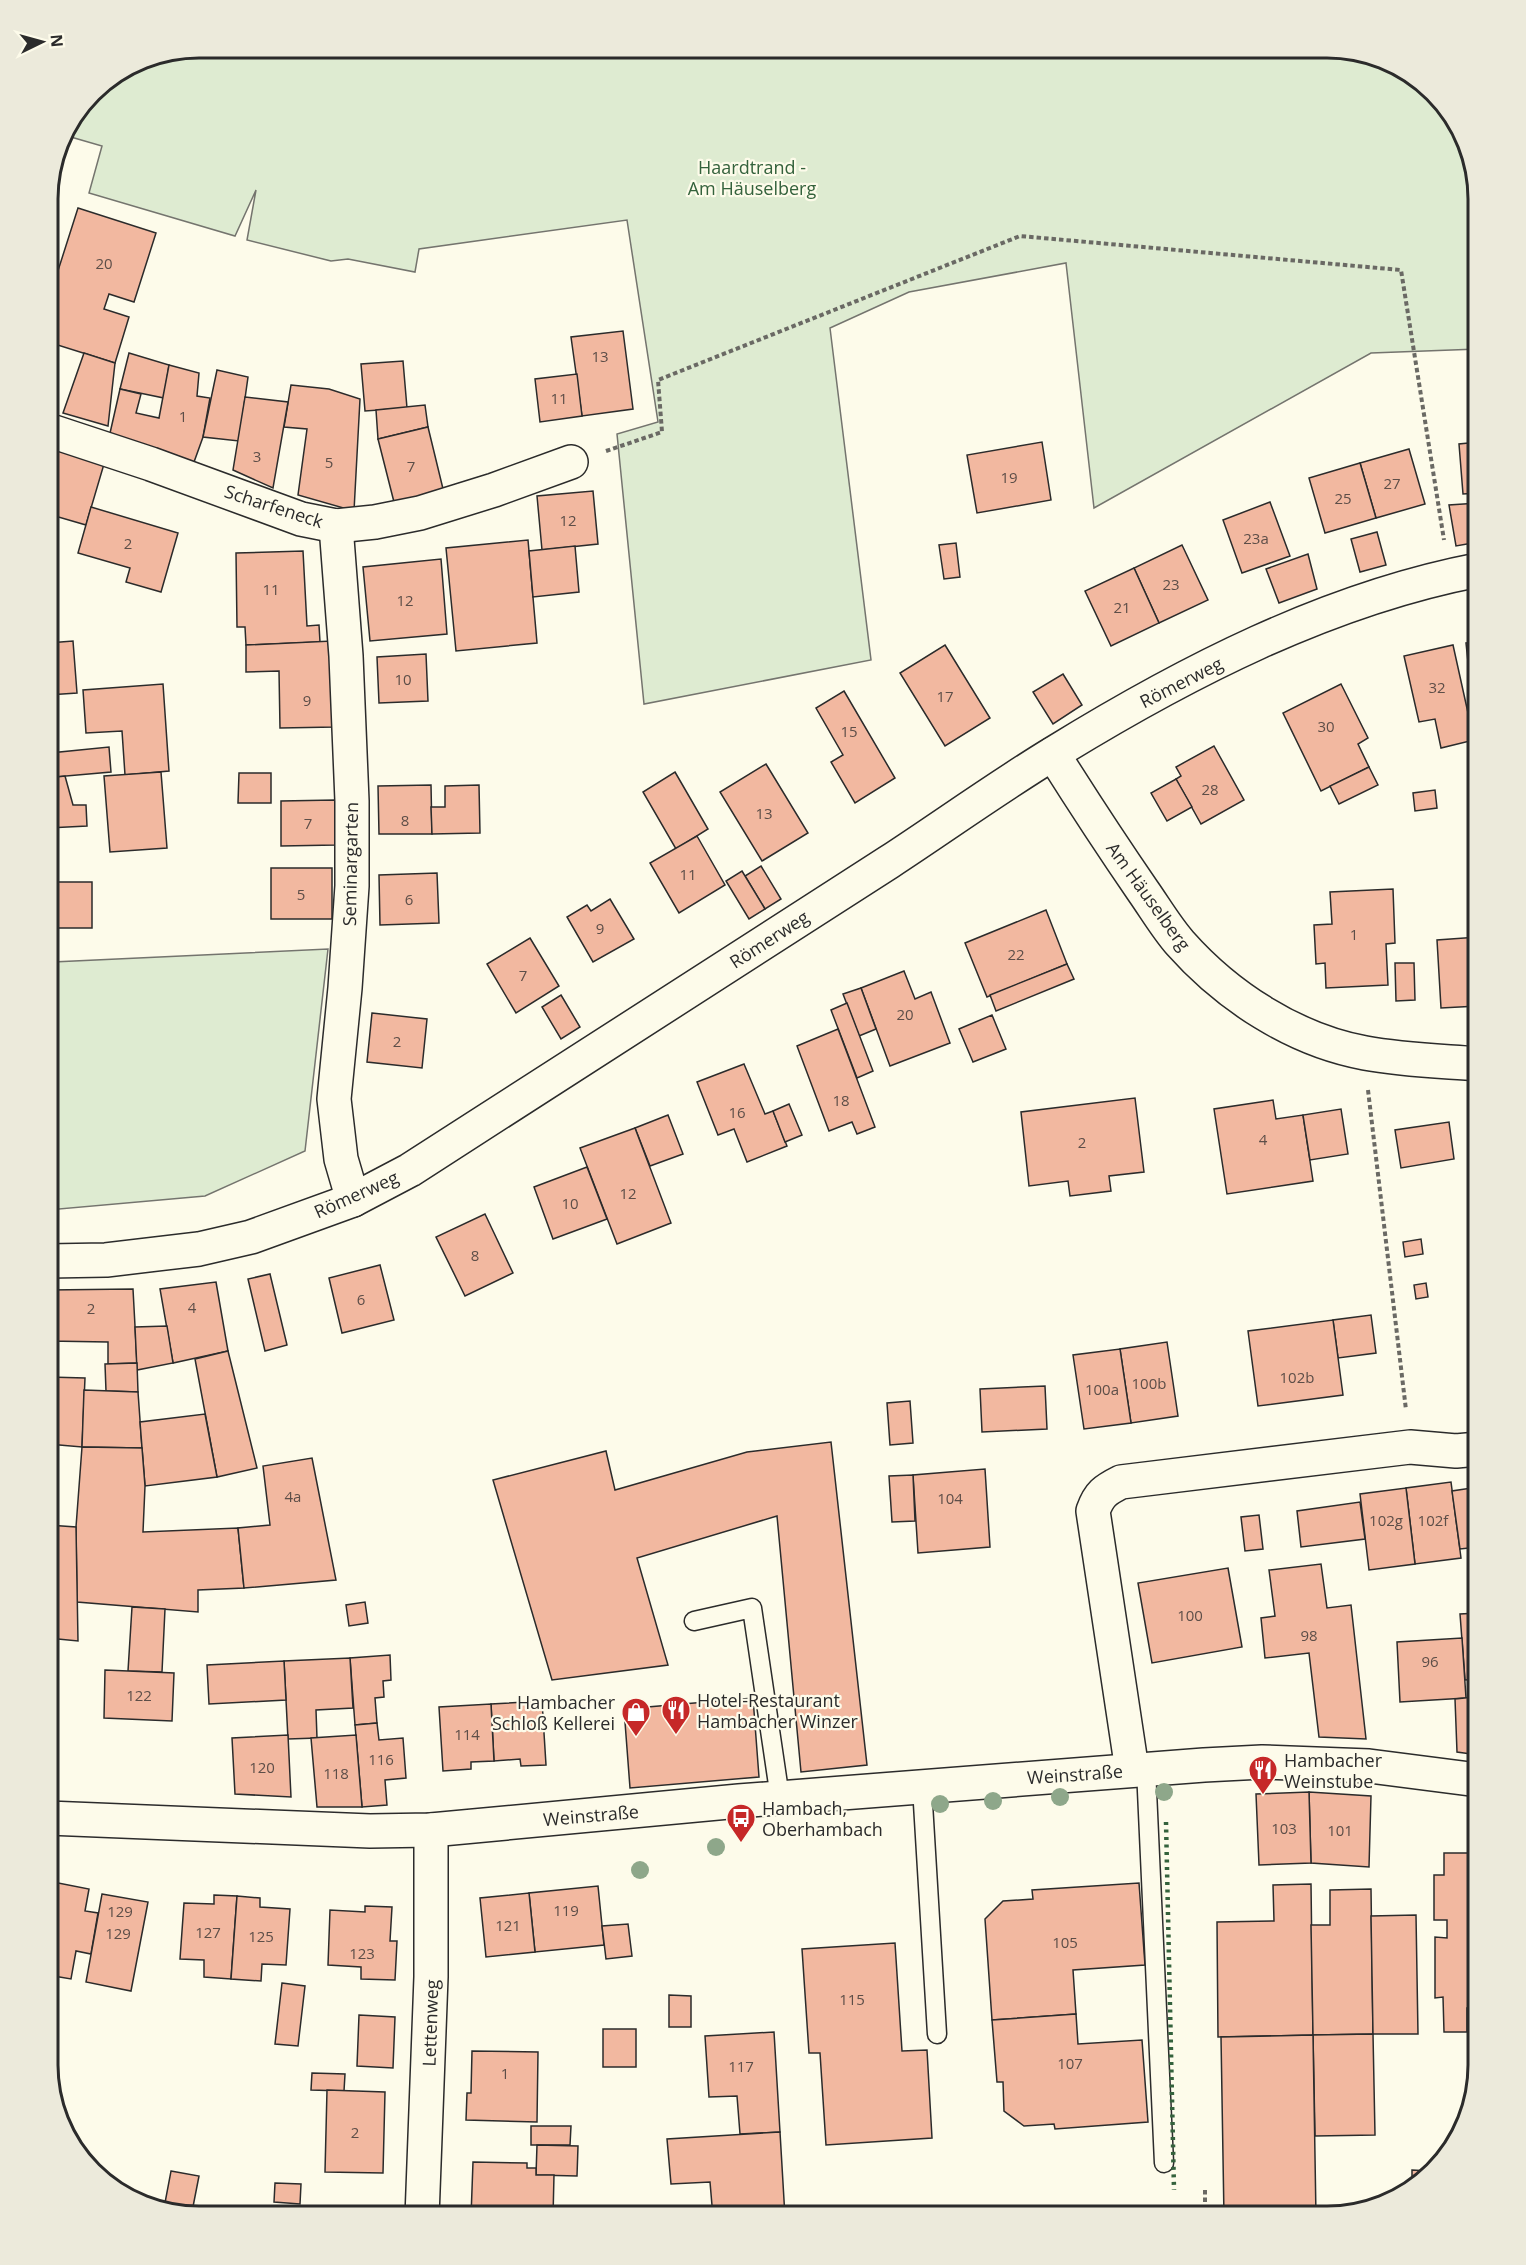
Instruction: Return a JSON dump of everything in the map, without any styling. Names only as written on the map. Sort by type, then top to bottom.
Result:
[{"type":"street","name":"Scharfeneck","points":[[59,434],[152,464],[301,519],[336,526],[375,522],[420,513],[494,490],[571,462]]},
{"type":"street","name":"Seminargarten","points":[[336,526],[346,656],[352,801],[352,886],[334,1099],[341,1159],[353,1200]]},
{"type":"street","name":"Römerweg","points":[[58,1261],[106,1260],[199,1249],[251,1238],[353,1200],[410,1170],[1053,754],[1157,694],[1259,643],[1344,608],[1401,588],[1464,572]]},
{"type":"street","name":"Am Häuselberg","points":[[1053,754],[1099,827],[1179,942],[1216,979],[1269,1016],[1318,1040],[1363,1053],[1468,1063]]},
{"type":"street","name":"Weinstraße","points":[[1139,1770],[1093,1510],[1098,1497],[1121,1482],[1410,1447],[1468,1450]]},
{"type":"street","name":"Weinstraße","points":[[58,1818],[370,1831],[431,1830],[780,1798],[1262,1762],[1369,1766],[1468,1779]]},
{"type":"street","name":"Lettenweg","points":[[422,2206],[431,1977],[431,1830]]},
{"type":"lane","points":[[694,1621],[752,1608],[780,1798]]},
{"type":"lane","points":[[1139,1770],[1164,2163]]},
{"type":"lane","points":[[921,1787],[937,2034]]},
{"type":"path","points":[[571,462],[662,432],[658,380],[1020,236],[1401,270],[1464,572]]},
{"type":"path","points":[[1363,1053],[1410,1447]]},
{"type":"path","points":[[1205,2190],[1205,2206]]},
{"type":"green space","name":"Haardtrand - Am Häuselberg","points":[[190,59],[1336,59],[1354,61],[1389,73],[1420,93],[1449,129],[1457,145],[1463,163],[1468,199],[1468,349],[1371,353],[1094,508],[1066,263],[909,292],[830,328],[871,660],[644,704],[617,434],[658,422],[627,220],[419,249],[415,272],[348,259],[331,261],[247,240],[256,190],[235,236],[89,193],[102,146],[73,138],[88,114],[106,93],[145,69],[172,61]]},
{"type":"green space","points":[[328,949],[305,1151],[205,1196],[58,1209],[59,962]]},
{"type":"building","points":[[78,208],[156,233],[134,302],[109,294],[104,309],[129,317],[115,363],[59,345],[59,268]]},
{"type":"building","points":[[623,331],[633,409],[582,416],[571,337]]},
{"type":"building","points":[[84,353],[115,363],[108,426],[63,413]]},
{"type":"building","points":[[129,353],[169,365],[164,398],[120,389]]},
{"type":"building","points":[[403,361],[407,408],[365,411],[361,364]]},
{"type":"building","points":[[169,365],[199,373],[197,396],[210,398],[203,437],[194,462],[108,442],[120,389],[141,394],[136,413],[159,418]]},
{"type":"building","points":[[217,370],[248,377],[239,441],[203,437]]},
{"type":"building","points":[[577,374],[582,416],[540,422],[535,379]]},
{"type":"building","points":[[291,385],[329,389],[360,399],[354,511],[298,495],[307,429],[284,427]]},
{"type":"building","points":[[245,397],[288,402],[273,488],[233,470]]},
{"type":"building","points":[[425,405],[428,427],[378,439],[376,410]]},
{"type":"building","points":[[428,427],[444,493],[395,506],[378,439]]},
{"type":"building","points":[[1042,442],[1051,500],[977,513],[967,455]]},
{"type":"building","points":[[1468,443],[1468,494],[1463,494],[1459,444]]},
{"type":"building","points":[[1409,449],[1425,504],[1376,518],[1360,463]]},
{"type":"building","points":[[59,451],[104,464],[86,525],[59,517]]},
{"type":"building","points":[[1360,463],[1376,518],[1325,533],[1309,478]]},
{"type":"building","points":[[593,491],[598,544],[542,550],[537,496]]},
{"type":"building","points":[[1270,502],[1290,556],[1242,573],[1223,520]]},
{"type":"building","points":[[1468,504],[1468,544],[1456,546],[1449,505]]},
{"type":"building","points":[[91,507],[178,533],[161,592],[126,582],[130,568],[78,553]]},
{"type":"building","points":[[1377,532],[1386,565],[1360,572],[1351,539]]},
{"type":"building","points":[[528,540],[537,643],[456,651],[446,548]]},
{"type":"building","points":[[956,543],[960,577],[944,579],[939,545]]},
{"type":"building","points":[[1182,545],[1208,600],[1159,623],[1134,568]]},
{"type":"building","points":[[575,546],[579,592],[533,597],[529,551]]},
{"type":"building","points":[[303,551],[307,626],[319,625],[320,642],[246,645],[245,627],[237,627],[236,553]]},
{"type":"building","points":[[1308,554],[1317,589],[1279,603],[1266,569]]},
{"type":"building","points":[[441,559],[447,634],[370,641],[363,567]]},
{"type":"building","points":[[1134,568],[1159,623],[1111,646],[1085,591]]},
{"type":"building","points":[[73,641],[77,693],[59,694],[59,642]]},
{"type":"building","points":[[332,641],[335,727],[280,728],[279,671],[246,672],[246,645]]},
{"type":"building","points":[[945,645],[990,718],[945,746],[900,673]]},
{"type":"building","points":[[1453,645],[1468,713],[1468,741],[1441,748],[1435,719],[1419,722],[1404,656]]},
{"type":"building","points":[[426,654],[428,701],[379,703],[377,657]]},
{"type":"building","points":[[1063,674],[1082,705],[1053,724],[1033,692]]},
{"type":"building","points":[[163,684],[169,771],[125,775],[122,731],[86,733],[83,690]]},
{"type":"building","points":[[1341,684],[1368,738],[1358,744],[1369,767],[1321,791],[1283,713]]},
{"type":"building","points":[[844,691],[895,778],[855,803],[831,762],[843,755],[816,708]]},
{"type":"building","points":[[1214,746],[1244,800],[1201,824],[1176,779],[1181,776],[1176,767]]},
{"type":"building","points":[[109,747],[111,772],[59,777],[59,752]]},
{"type":"building","points":[[766,764],[808,833],[762,861],[720,792]]},
{"type":"building","points":[[1369,767],[1378,785],[1339,804],[1330,786]]},
{"type":"building","points":[[161,772],[167,848],[110,852],[104,776]]},
{"type":"building","points":[[675,772],[708,829],[676,849],[643,792]]},
{"type":"building","points":[[239,773],[271,773],[271,803],[238,803]]},
{"type":"building","points":[[65,776],[73,805],[86,805],[87,826],[59,827],[59,777]]},
{"type":"building","points":[[1176,779],[1192,807],[1167,821],[1151,793]]},
{"type":"building","points":[[431,785],[432,834],[379,834],[378,786]]},
{"type":"building","points":[[479,785],[480,833],[432,834],[431,807],[445,807],[445,786]]},
{"type":"building","points":[[1435,790],[1437,808],[1415,811],[1413,793]]},
{"type":"building","points":[[335,800],[336,845],[281,846],[281,801]]},
{"type":"building","points":[[697,836],[725,885],[679,913],[650,863]]},
{"type":"building","points":[[761,866],[781,899],[765,909],[745,876]]},
{"type":"building","points":[[271,868],[332,868],[332,919],[271,919]]},
{"type":"building","points":[[742,871],[765,909],[749,919],[726,881]]},
{"type":"building","points":[[437,873],[439,923],[380,925],[379,875]]},
{"type":"building","points":[[59,882],[92,882],[92,928],[59,928]]},
{"type":"building","points":[[1393,889],[1395,943],[1386,944],[1388,985],[1326,988],[1325,963],[1316,964],[1314,925],[1332,924],[1330,892]]},
{"type":"building","points":[[610,899],[634,939],[593,962],[567,917],[587,905],[591,911]]},
{"type":"building","points":[[1046,910],[1067,964],[987,997],[965,943]]},
{"type":"building","points":[[530,938],[559,986],[516,1013],[487,964]]},
{"type":"building","points":[[1468,938],[1468,1007],[1441,1008],[1437,940]]},
{"type":"building","points":[[1395,963],[1414,963],[1415,1000],[1396,1001]]},
{"type":"building","points":[[1067,964],[1074,979],[996,1011],[990,995]]},
{"type":"building","points":[[904,971],[915,999],[931,992],[950,1043],[890,1066],[861,988]]},
{"type":"building","points":[[861,988],[876,1029],[859,1036],[843,994]]},
{"type":"building","points":[[561,995],[580,1027],[561,1039],[542,1007]]},
{"type":"building","points":[[847,1003],[873,1071],[857,1078],[831,1010]]},
{"type":"building","points":[[372,1013],[427,1019],[422,1068],[367,1062]]},
{"type":"building","points":[[992,1015],[1006,1049],[973,1062],[959,1029]]},
{"type":"building","points":[[838,1029],[875,1127],[857,1134],[852,1122],[829,1131],[797,1046]]},
{"type":"building","points":[[744,1064],[765,1114],[773,1111],[787,1146],[747,1162],[734,1129],[718,1135],[697,1082]]},
{"type":"building","points":[[1135,1098],[1144,1172],[1109,1176],[1111,1191],[1070,1196],[1068,1181],[1029,1186],[1021,1112]]},
{"type":"building","points":[[1273,1100],[1276,1119],[1303,1115],[1313,1181],[1227,1194],[1214,1109]]},
{"type":"building","points":[[789,1104],[802,1135],[785,1142],[773,1111]]},
{"type":"building","points":[[1341,1109],[1348,1154],[1310,1160],[1303,1115]]},
{"type":"building","points":[[668,1115],[683,1154],[650,1166],[635,1128]]},
{"type":"building","points":[[1449,1122],[1454,1159],[1401,1168],[1395,1130]]},
{"type":"building","points":[[635,1128],[671,1223],[617,1244],[580,1148]]},
{"type":"building","points":[[587,1167],[607,1219],[553,1239],[534,1187]]},
{"type":"building","points":[[485,1214],[513,1273],[465,1296],[436,1237]]},
{"type":"building","points":[[1421,1239],[1423,1254],[1405,1257],[1403,1242]]},
{"type":"building","points":[[380,1265],[394,1320],[342,1333],[329,1278]]},
{"type":"building","points":[[270,1274],[287,1345],[265,1351],[248,1279]]},
{"type":"building","points":[[216,1282],[228,1351],[173,1363],[160,1289]]},
{"type":"building","points":[[1426,1283],[1428,1297],[1416,1299],[1414,1285]]},
{"type":"building","points":[[133,1289],[137,1363],[108,1364],[108,1342],[58,1341],[58,1290]]},
{"type":"building","points":[[1371,1315],[1376,1353],[1338,1358],[1333,1320]]},
{"type":"building","points":[[1333,1320],[1343,1395],[1258,1406],[1248,1331]]},
{"type":"building","points":[[167,1326],[173,1363],[137,1370],[135,1327]]},
{"type":"building","points":[[1167,1342],[1178,1416],[1131,1423],[1120,1349]]},
{"type":"building","points":[[1120,1349],[1131,1423],[1084,1429],[1073,1355]]},
{"type":"building","points":[[228,1351],[257,1468],[217,1477],[195,1359]]},
{"type":"building","points":[[137,1363],[138,1392],[106,1391],[105,1364]]},
{"type":"building","points":[[58,1377],[85,1378],[82,1447],[58,1445]]},
{"type":"building","points":[[1045,1386],[1047,1429],[982,1432],[980,1389]]},
{"type":"building","points":[[84,1390],[138,1392],[142,1448],[82,1447]]},
{"type":"building","points":[[910,1401],[913,1443],[890,1445],[887,1403]]},
{"type":"building","points":[[205,1414],[217,1477],[145,1486],[140,1422]]},
{"type":"building","points":[[831,1442],[867,1765],[801,1772],[777,1516],[637,1558],[668,1665],[552,1680],[493,1480],[606,1451],[615,1490],[747,1452]]},
{"type":"building","points":[[82,1447],[142,1448],[145,1486],[143,1532],[238,1528],[244,1588],[198,1590],[198,1612],[77,1602],[76,1527]]},
{"type":"building","points":[[312,1458],[336,1580],[244,1588],[238,1528],[270,1525],[263,1466]]},
{"type":"building","points":[[985,1469],[990,1547],[918,1553],[913,1475]]},
{"type":"building","points":[[913,1475],[915,1521],[892,1522],[889,1476]]},
{"type":"building","points":[[1451,1482],[1461,1558],[1415,1564],[1406,1488]]},
{"type":"building","points":[[1406,1488],[1415,1564],[1369,1570],[1360,1494]]},
{"type":"building","points":[[1468,1489],[1468,1548],[1460,1549],[1452,1491]]},
{"type":"building","points":[[1360,1502],[1365,1539],[1301,1547],[1297,1511]]},
{"type":"building","points":[[1259,1515],[1263,1549],[1245,1551],[1241,1517]]},
{"type":"building","points":[[58,1526],[76,1527],[78,1641],[58,1639]]},
{"type":"building","points":[[1321,1564],[1327,1608],[1351,1605],[1366,1739],[1319,1737],[1309,1653],[1265,1658],[1261,1618],[1275,1616],[1269,1570]]},
{"type":"building","points":[[1228,1568],[1242,1647],[1152,1663],[1138,1583]]},
{"type":"building","points":[[365,1602],[368,1623],[349,1626],[346,1605]]},
{"type":"building","points":[[132,1607],[165,1609],[162,1672],[128,1671]]},
{"type":"building","points":[[1460,1614],[1468,1614],[1468,1680],[1465,1680]]},
{"type":"building","points":[[1462,1638],[1466,1698],[1400,1702],[1397,1642]]},
{"type":"building","points":[[390,1655],[391,1680],[383,1681],[384,1697],[375,1698],[377,1723],[355,1725],[350,1658]]},
{"type":"building","points":[[350,1658],[353,1708],[316,1710],[317,1738],[288,1739],[284,1661]]},
{"type":"building","points":[[284,1661],[286,1700],[209,1704],[207,1665]]},
{"type":"building","points":[[105,1670],[174,1673],[172,1721],[104,1718]]},
{"type":"building","points":[[753,1698],[759,1777],[630,1788],[624,1709]]},
{"type":"building","points":[[1468,1698],[1468,1754],[1457,1752],[1455,1699]]},
{"type":"building","points":[[542,1701],[546,1765],[521,1766],[520,1759],[494,1761],[491,1704]]},
{"type":"building","points":[[491,1704],[494,1761],[471,1762],[471,1769],[443,1771],[439,1707]]},
{"type":"building","points":[[377,1723],[379,1740],[403,1738],[406,1778],[385,1780],[387,1805],[362,1807],[355,1725]]},
{"type":"building","points":[[288,1735],[291,1797],[235,1794],[232,1738]]},
{"type":"building","points":[[356,1735],[362,1807],[317,1807],[311,1738]]},
{"type":"building","points":[[1309,1792],[1371,1796],[1369,1867],[1311,1863]]},
{"type":"building","points":[[1309,1792],[1311,1863],[1259,1865],[1256,1794]]},
{"type":"building","points":[[1444,1853],[1468,1853],[1467,2032],[1444,2032],[1443,1997],[1435,1998],[1435,1937],[1447,1938],[1447,1920],[1434,1920],[1434,1875],[1444,1875]]},
{"type":"building","points":[[58,1883],[89,1889],[85,1911],[98,1913],[91,1954],[76,1951],[71,1979],[58,1977]]},
{"type":"building","points":[[1139,1883],[1145,1965],[1073,1970],[1076,2014],[992,2020],[985,1919],[1003,1901],[1033,1899],[1032,1890]]},
{"type":"building","points":[[1311,1884],[1313,2035],[1218,2037],[1217,1922],[1274,1921],[1273,1885]]},
{"type":"building","points":[[598,1886],[604,1945],[535,1952],[529,1893]]},
{"type":"building","points":[[1371,1889],[1373,2034],[1313,2035],[1311,1925],[1330,1925],[1330,1890]]},
{"type":"building","points":[[529,1893],[535,1952],[486,1957],[480,1898]]},
{"type":"building","points":[[102,1894],[148,1902],[131,1991],[86,1982]]},
{"type":"building","points":[[214,1895],[237,1896],[231,1979],[204,1977],[204,1960],[180,1959],[184,1903],[214,1904]]},
{"type":"building","points":[[237,1896],[260,1898],[260,1907],[290,1909],[286,1965],[262,1964],[261,1981],[231,1979]]},
{"type":"building","points":[[365,1906],[392,1907],[390,1941],[397,1941],[395,1980],[361,1979],[361,1967],[328,1965],[330,1910],[365,1912]]},
{"type":"building","points":[[1416,1915],[1418,2034],[1373,2034],[1371,1916]]},
{"type":"building","points":[[628,1924],[632,1956],[606,1959],[602,1926]]},
{"type":"building","points":[[895,1943],[902,2051],[927,2050],[932,2138],[826,2145],[820,2053],[809,2053],[802,1949]]},
{"type":"building","points":[[282,1983],[305,1986],[298,2046],[275,2044]]},
{"type":"building","points":[[669,1995],[691,1996],[691,2027],[669,2027]]},
{"type":"building","points":[[1076,2014],[1078,2044],[1142,2040],[1148,2122],[1055,2129],[1054,2124],[1024,2126],[1004,2111],[1003,2082],[997,2082],[992,2020]]},
{"type":"building","points":[[359,2015],[395,2017],[393,2068],[357,2066]]},
{"type":"building","points":[[603,2029],[636,2029],[636,2067],[603,2067]]},
{"type":"building","points":[[774,2032],[780,2132],[740,2134],[737,2096],[709,2097],[705,2036]]},
{"type":"building","points":[[1373,2034],[1375,2135],[1315,2136],[1313,2035]]},
{"type":"building","points":[[1313,2035],[1316,2206],[1224,2206],[1221,2037]]},
{"type":"building","points":[[472,2051],[538,2052],[537,2122],[466,2120],[467,2093],[471,2093]]},
{"type":"building","points":[[312,2073],[345,2074],[344,2091],[311,2090]]},
{"type":"building","points":[[327,2090],[385,2092],[383,2173],[325,2172]]},
{"type":"building","points":[[531,2126],[571,2126],[570,2145],[531,2145]]},
{"type":"building","points":[[780,2132],[784,2206],[712,2206],[710,2182],[671,2184],[667,2139]]},
{"type":"building","points":[[537,2145],[578,2146],[577,2176],[536,2175]]},
{"type":"building","points":[[473,2162],[527,2163],[527,2168],[536,2168],[536,2175],[554,2175],[553,2206],[471,2206]]},
{"type":"building","points":[[1412,2170],[1420,2170],[1412,2177]]},
{"type":"building","points":[[171,2171],[199,2176],[193,2206],[165,2202]]},
{"type":"building","points":[[275,2183],[301,2184],[300,2204],[274,2202]]},
{"type":"hedge","points":[[1166,1822],[1174,2190]]},
{"type":"place","name":"Hotel-Restaurant Hambacher Winzer","points":[[676,1736]]},
{"type":"place","name":"Hambacher Schloß Kellerei","points":[[636,1738]]},
{"type":"place","name":"Hambacher Weinstube","points":[[1263,1796]]},
{"type":"place","name":"Hambach, Oberhambach","points":[[741,1844]]}]
